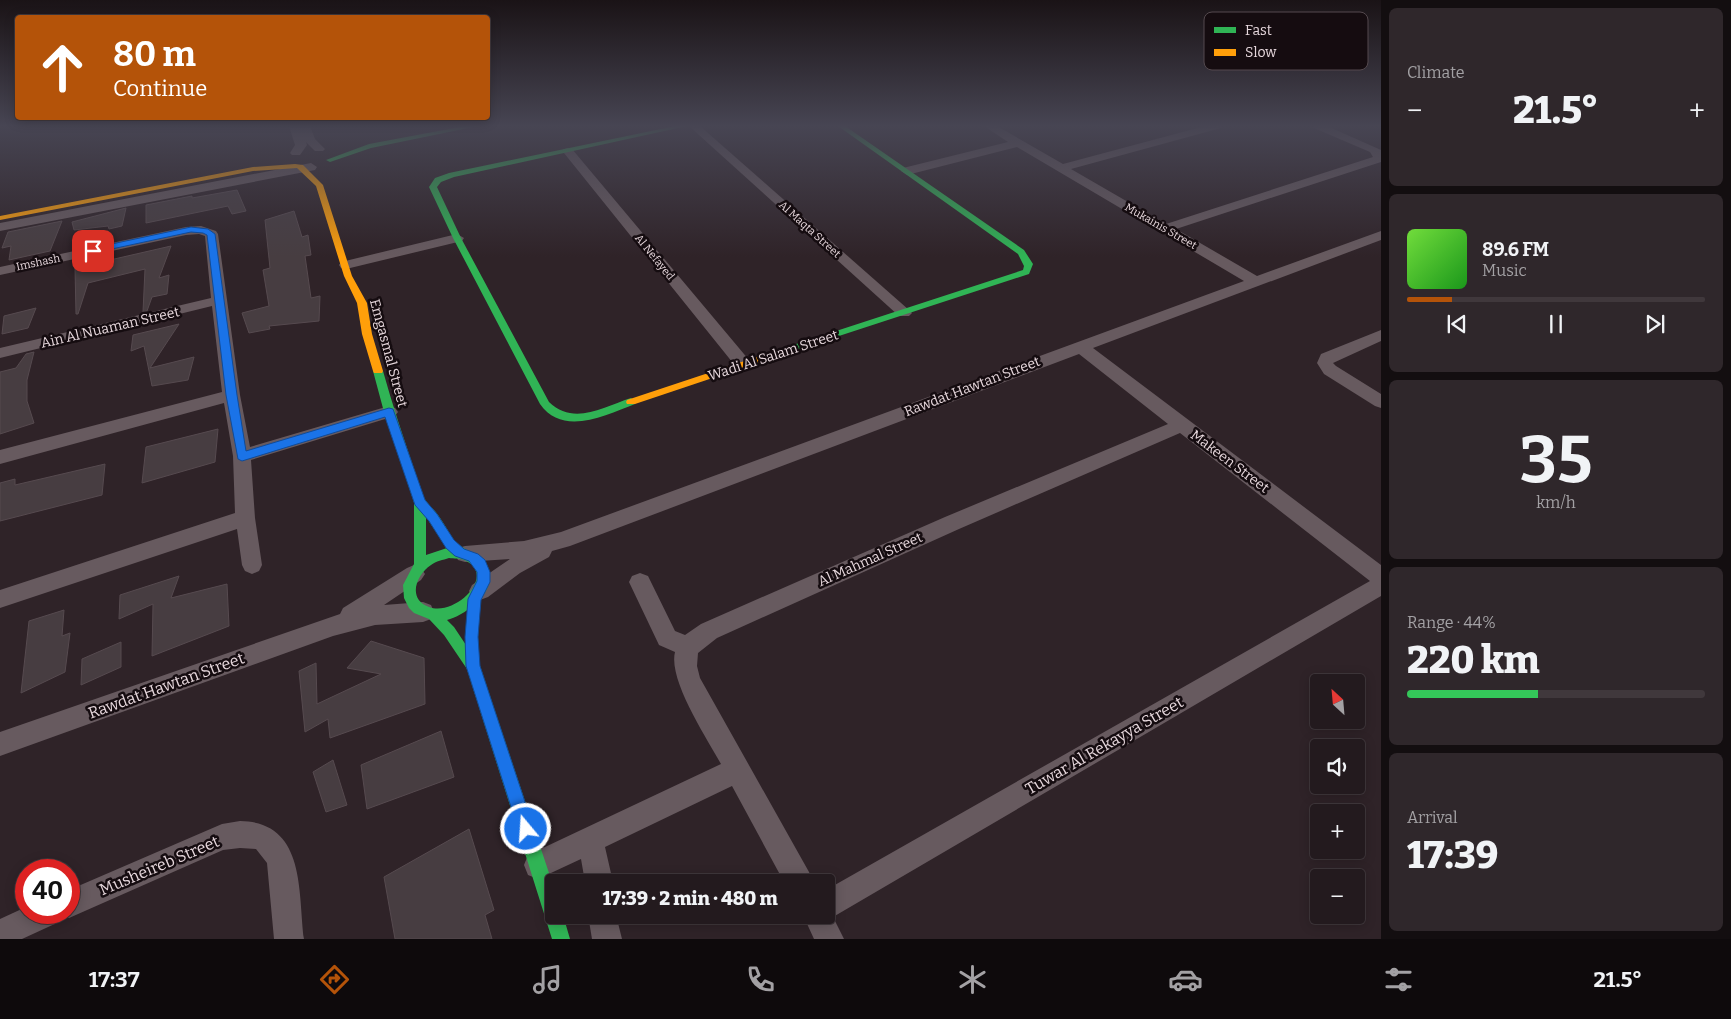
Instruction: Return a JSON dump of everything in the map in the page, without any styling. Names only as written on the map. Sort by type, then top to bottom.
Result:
[{"type":"street","points":[[0,218],[249,170]]},
{"type":"street","points":[[0,227],[229,182],[275,170]]},
{"type":"street","name":"Emgasmal Street","points":[[306,170],[319,185],[348,276],[362,303],[367,334],[389,412],[420,502],[433,518],[443,535],[462,553]]},
{"type":"street","points":[[319,185],[322,170]]},
{"type":"street","name":"Wadi Al Salam Street","points":[[477,170],[438,180],[434,183],[434,191],[545,404],[551,411],[560,416],[572,418],[585,418],[743,364],[1020,276],[1026,272],[1029,268],[1029,263],[1021,252],[907,171]]},
{"type":"street","name":"Al Nefayed","points":[[583,170],[743,364]]},
{"type":"street","name":"Al Maqta Street","points":[[743,170],[904,313]]},
{"type":"street","points":[[907,171],[912,170]]},
{"type":"street","name":"Mukainis Street","points":[[1064,170],[1255,281]]},
{"type":"street","points":[[1166,228],[1345,170]]},
{"type":"street","name":"Imshash","points":[[0,270],[186,231],[201,230],[209,232],[212,237],[231,395],[242,456],[245,518],[252,565]]},
{"type":"street","name":"Rawdat Hawtan Street","points":[[462,553],[524,549],[563,540],[1079,346],[1381,235]]},
{"type":"street","points":[[346,265],[457,238]]},
{"type":"street","name":"Ain Al Nuaman Street","points":[[0,353],[220,300]]},
{"type":"street","points":[[1381,335],[1326,358],[1325,363],[1330,370],[1381,402]]},
{"type":"street","name":"Makeen Street","points":[[1079,346],[1381,576]]},
{"type":"street","points":[[0,457],[231,395]]},
{"type":"street","points":[[242,456],[389,412]]},
{"type":"street","name":"Al Mahmal Street","points":[[689,646],[698,637],[754,611],[952,523],[1182,425]]},
{"type":"street","name":"Emgasmal Street","points":[[417,570],[420,502]]},
{"type":"street","points":[[0,599],[245,518]]},
{"type":"street","name":"Rawdat Hawtan Street","points":[[477,595],[513,567],[563,540]]},
{"type":"street","points":[[473,612],[477,595],[484,582],[484,572],[474,558],[462,553],[439,555],[417,570],[410,582],[408,591],[410,600],[415,607],[428,613],[449,631],[473,666]]},
{"type":"street","name":"Rawdat Hawtan Street","points":[[333,626],[387,593],[417,570]]},
{"type":"street","points":[[640,582],[667,638],[689,646],[684,658],[685,671],[795,874]]},
{"type":"street","name":"Tuwar Al Rekayya Street","points":[[835,901],[1381,585]]},
{"type":"street","points":[[428,613],[455,612],[477,595]]},
{"type":"street","name":"Rawdat Hawtan Street","points":[[0,744],[333,626],[375,615],[428,613]]},
{"type":"street","points":[[472,647],[473,666],[545,887]]},
{"type":"street","points":[[538,865],[738,770]]},
{"type":"street","name":"Musheireb Street","points":[[80,899],[222,837],[253,834],[270,843],[281,860],[289,939]]},
{"type":"street","points":[[588,841],[596,861],[598,874]]},
{"type":"street","points":[[0,934],[22,924]]},
{"type":"street","points":[[557,924],[562,939]]},
{"type":"street","points":[[604,924],[607,939]]},
{"type":"street","points":[[822,924],[829,939]]},
{"type":"building","points":[[237,190],[246,211],[232,214],[228,206],[146,223],[146,205]]},
{"type":"building","points":[[126,208],[122,226],[109,229],[108,226],[74,230],[72,222]]},
{"type":"building","points":[[294,211],[302,237],[308,235],[311,255],[305,256],[311,298],[320,296],[319,321],[269,326],[270,329],[249,333],[242,313],[269,306],[263,270],[270,268],[265,220]]},
{"type":"building","points":[[62,221],[50,251],[9,260],[11,246],[2,248],[8,232]]},
{"type":"building","points":[[171,246],[159,278],[169,275],[167,294],[152,297],[147,311],[143,312],[145,269],[88,283],[78,314],[76,314],[75,268]]},
{"type":"building","points":[[36,308],[28,328],[2,334],[4,316]]},
{"type":"building","points":[[179,324],[150,368],[194,357],[188,380],[152,386],[144,346],[131,351],[133,335]]},
{"type":"building","points":[[34,352],[27,380],[27,401],[34,423],[0,434],[0,372],[16,368],[26,354]]},
{"type":"building","points":[[218,429],[215,462],[142,483],[146,447]]},
{"type":"building","points":[[105,464],[102,495],[0,521],[0,483],[15,479],[15,485]]},
{"type":"building","points":[[179,576],[171,598],[227,584],[229,626],[152,656],[153,604],[119,619],[120,595]]},
{"type":"building","points":[[64,610],[62,636],[70,633],[65,672],[21,693],[29,621]]},
{"type":"building","points":[[371,641],[424,658],[425,704],[330,738],[328,719],[305,732],[299,671],[316,663],[317,704],[381,674],[347,668]]},
{"type":"building","points":[[121,642],[121,667],[81,685],[82,659]]},
{"type":"building","points":[[441,731],[454,777],[367,809],[361,765]]},
{"type":"building","points":[[333,760],[347,805],[326,812],[313,772]]},
{"type":"building","points":[[469,829],[494,910],[485,915],[492,939],[395,939],[384,877]]},
{"type":"traffic: fast","points":[[477,170],[438,180],[433,187],[457,238],[545,404],[558,414],[568,417],[585,418],[631,402]]},
{"type":"traffic: fast","points":[[790,349],[1026,272],[1028,269],[1028,262],[1021,252],[904,170]]},
{"type":"traffic: fast","points":[[378,371],[389,412],[420,502],[433,517],[450,544],[459,553]]},
{"type":"traffic: fast","points":[[420,502],[420,566]]},
{"type":"traffic: fast","points":[[449,553],[468,556],[479,564],[483,574],[481,586],[473,598],[462,608],[448,614],[433,615],[419,609],[414,604],[410,598],[409,585],[419,567],[439,555],[449,553]]},
{"type":"traffic: fast","points":[[433,614],[449,631],[473,666],[545,887]]},
{"type":"traffic: fast","points":[[557,924],[561,939]]},
{"type":"traffic: slow","points":[[0,218],[249,170]]},
{"type":"traffic: slow","points":[[303,170],[319,185],[348,276],[362,303],[367,334],[378,371]]},
{"type":"traffic: slow","points":[[631,402],[790,349]]},
{"type":"route","points":[[93,251],[191,230],[201,230],[211,234],[231,395],[242,456],[389,412],[420,502],[450,544],[459,553],[474,558],[484,572],[484,582],[474,599],[473,666],[526,829]]}]
